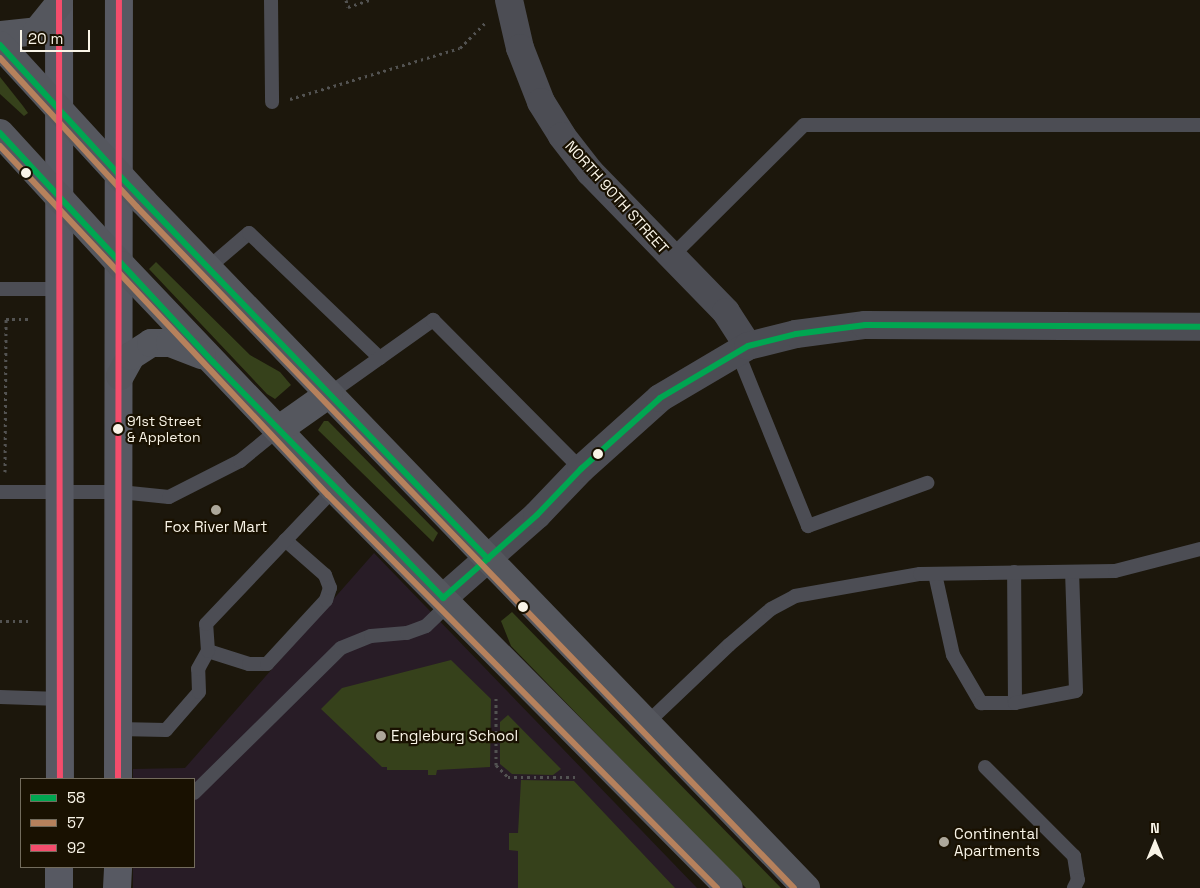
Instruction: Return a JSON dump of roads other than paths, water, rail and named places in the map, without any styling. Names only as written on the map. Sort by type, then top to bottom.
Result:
[{"type":"main road","points":[[118,778],[121,265],[118,174],[119,0]]},
{"type":"main road","points":[[0,35],[37,31],[59,2]]},
{"type":"main road","points":[[59,2],[57,289],[61,492],[60,778]]},
{"type":"main road","points":[[0,45],[118,174],[806,888]]},
{"type":"main road","points":[[0,133],[121,265],[334,489],[729,888]]},
{"type":"main road","points":[[120,376],[131,356],[151,343],[188,348],[213,362]]},
{"type":"main road","points":[[278,430],[330,394]]},
{"type":"main road","points":[[59,868],[59,888]]},
{"type":"main road","points":[[118,868],[118,888]]},
{"type":"street","name":"NORTH 90TH STREET","points":[[510,3],[520,48],[541,102],[562,136],[590,172],[726,312],[743,349]]},
{"type":"street","points":[[446,601],[581,469],[660,398],[743,349],[796,334],[865,325],[1200,327]]},
{"type":"lane","points":[[271,0],[272,102]]},
{"type":"lane","points":[[671,257],[804,125],[1200,125]]},
{"type":"lane","points":[[208,268],[249,233],[380,358]]},
{"type":"lane","points":[[0,289],[57,289]]},
{"type":"lane","points":[[330,394],[433,320],[581,469]]},
{"type":"lane","points":[[743,349],[808,526],[926,484]]},
{"type":"lane","points":[[0,492],[120,492],[169,497],[240,460],[278,430]]},
{"type":"lane","points":[[118,729],[166,730],[199,692],[198,670],[208,651],[206,624],[334,489]]},
{"type":"lane","points":[[208,651],[249,664],[267,664],[326,600],[330,588],[326,575],[285,540]]},
{"type":"lane","points":[[647,723],[728,645],[771,609],[794,596],[935,574],[1115,571],[1200,549]]},
{"type":"lane","points":[[1014,572],[1015,703]]},
{"type":"lane","points":[[935,574],[953,655],[981,703],[1015,703],[1076,691],[1072,572]]},
{"type":"lane","points":[[195,791],[341,648],[371,636],[406,633],[426,626],[446,601]]},
{"type":"lane","points":[[0,697],[60,698]]},
{"type":"lane","points":[[985,766],[1074,856],[1078,880],[1074,888]]},
{"type":"place","name":"91st Street & Appleton","points":[[118,429]]},
{"type":"place","name":"Fox River Mart","points":[[216,510]]},
{"type":"place","name":"Engleburg School","points":[[381,736]]},
{"type":"place","name":"Continental Apartments","points":[[944,842]]}]
